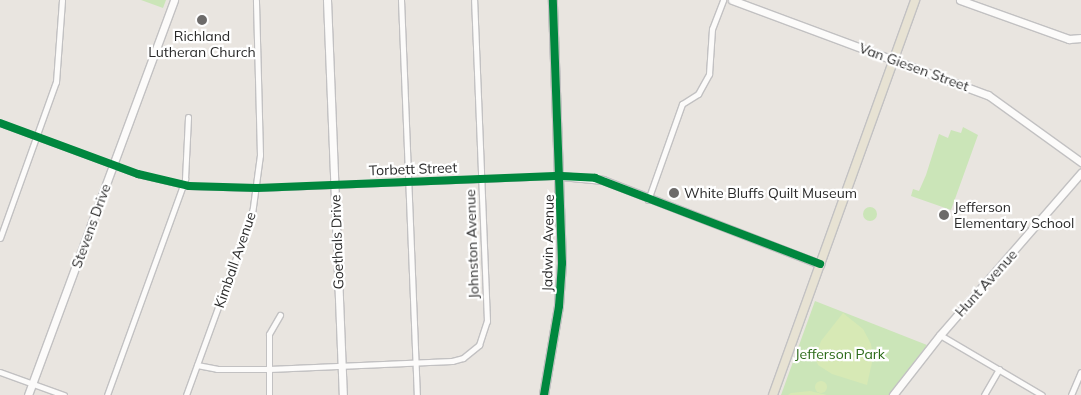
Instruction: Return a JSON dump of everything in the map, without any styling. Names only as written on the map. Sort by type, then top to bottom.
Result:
[{"type":"main road","name":"Jadwin Avenue","points":[[544,395],[562,281],[561,176],[553,0]]},
{"type":"main road","points":[[772,395],[915,0]]},
{"type":"street","points":[[0,238],[56,82],[62,0]]},
{"type":"street","name":"Stevens Drive","points":[[28,395],[174,0]]},
{"type":"street","name":"Kimball Avenue","points":[[186,395],[252,214],[257,188],[260,155],[256,0]]},
{"type":"street","name":"Goethals Drive","points":[[326,0],[343,395]]},
{"type":"street","points":[[401,0],[417,395]]},
{"type":"street","name":"Johnston Avenue","points":[[415,362],[463,358],[479,345],[486,326],[474,0]]},
{"type":"street","points":[[648,200],[682,104],[698,94],[709,74],[712,29],[722,0]]},
{"type":"street","name":"Van Giesen Street","points":[[732,0],[747,2],[988,95],[1081,162]]},
{"type":"street","points":[[960,0],[1069,39],[1081,38]]},
{"type":"street","points":[[107,395],[183,184],[188,117]]},
{"type":"street","name":"Torbett Street","points":[[0,123],[113,165],[183,184],[257,188],[561,176],[595,178],[648,200],[820,264]]},
{"type":"street","name":"Hunt Avenue","points":[[893,395],[940,335],[1081,173]]},
{"type":"street","points":[[269,395],[269,334],[280,315]]},
{"type":"street","points":[[940,335],[1042,395]]},
{"type":"street","points":[[197,365],[217,369],[268,369],[415,362]]},
{"type":"street","points":[[984,395],[999,370]]},
{"type":"street","points":[[0,372],[64,395]]},
{"type":"street","points":[[1071,395],[1081,372]]},
{"type":"green space","points":[[141,0],[166,0],[163,8]]},
{"type":"green space","points":[[963,127],[978,135],[951,210],[911,196],[913,189],[919,191],[939,134],[948,138],[951,130],[961,133]]},
{"type":"green space","points":[[870,207],[875,209],[877,214],[875,219],[870,221],[865,219],[863,214],[865,209]]},
{"type":"green space","name":"Jefferson Park","points":[[815,301],[927,345],[889,395],[781,395]]},
{"type":"green space","points":[[843,313],[863,329],[871,344],[873,358],[867,385],[832,374],[818,365],[815,358],[821,341]]},
{"type":"green space","points":[[819,381],[823,381],[827,387],[823,393],[819,393],[815,389],[815,385]]},
{"type":"green space","points":[[810,391],[827,395],[788,395],[791,393]]},
{"type":"cycle path","points":[[544,395],[559,306],[562,263],[553,0]]},
{"type":"cycle path","points":[[0,123],[138,174],[189,186],[257,188],[561,176],[595,178],[820,264]]},
{"type":"place","name":"Richland Lutheran Church","points":[[202,20]]},
{"type":"place","name":"White Bluffs Quilt Museum","points":[[674,193]]},
{"type":"place","name":"Jefferson Elementary School","points":[[944,215]]}]
